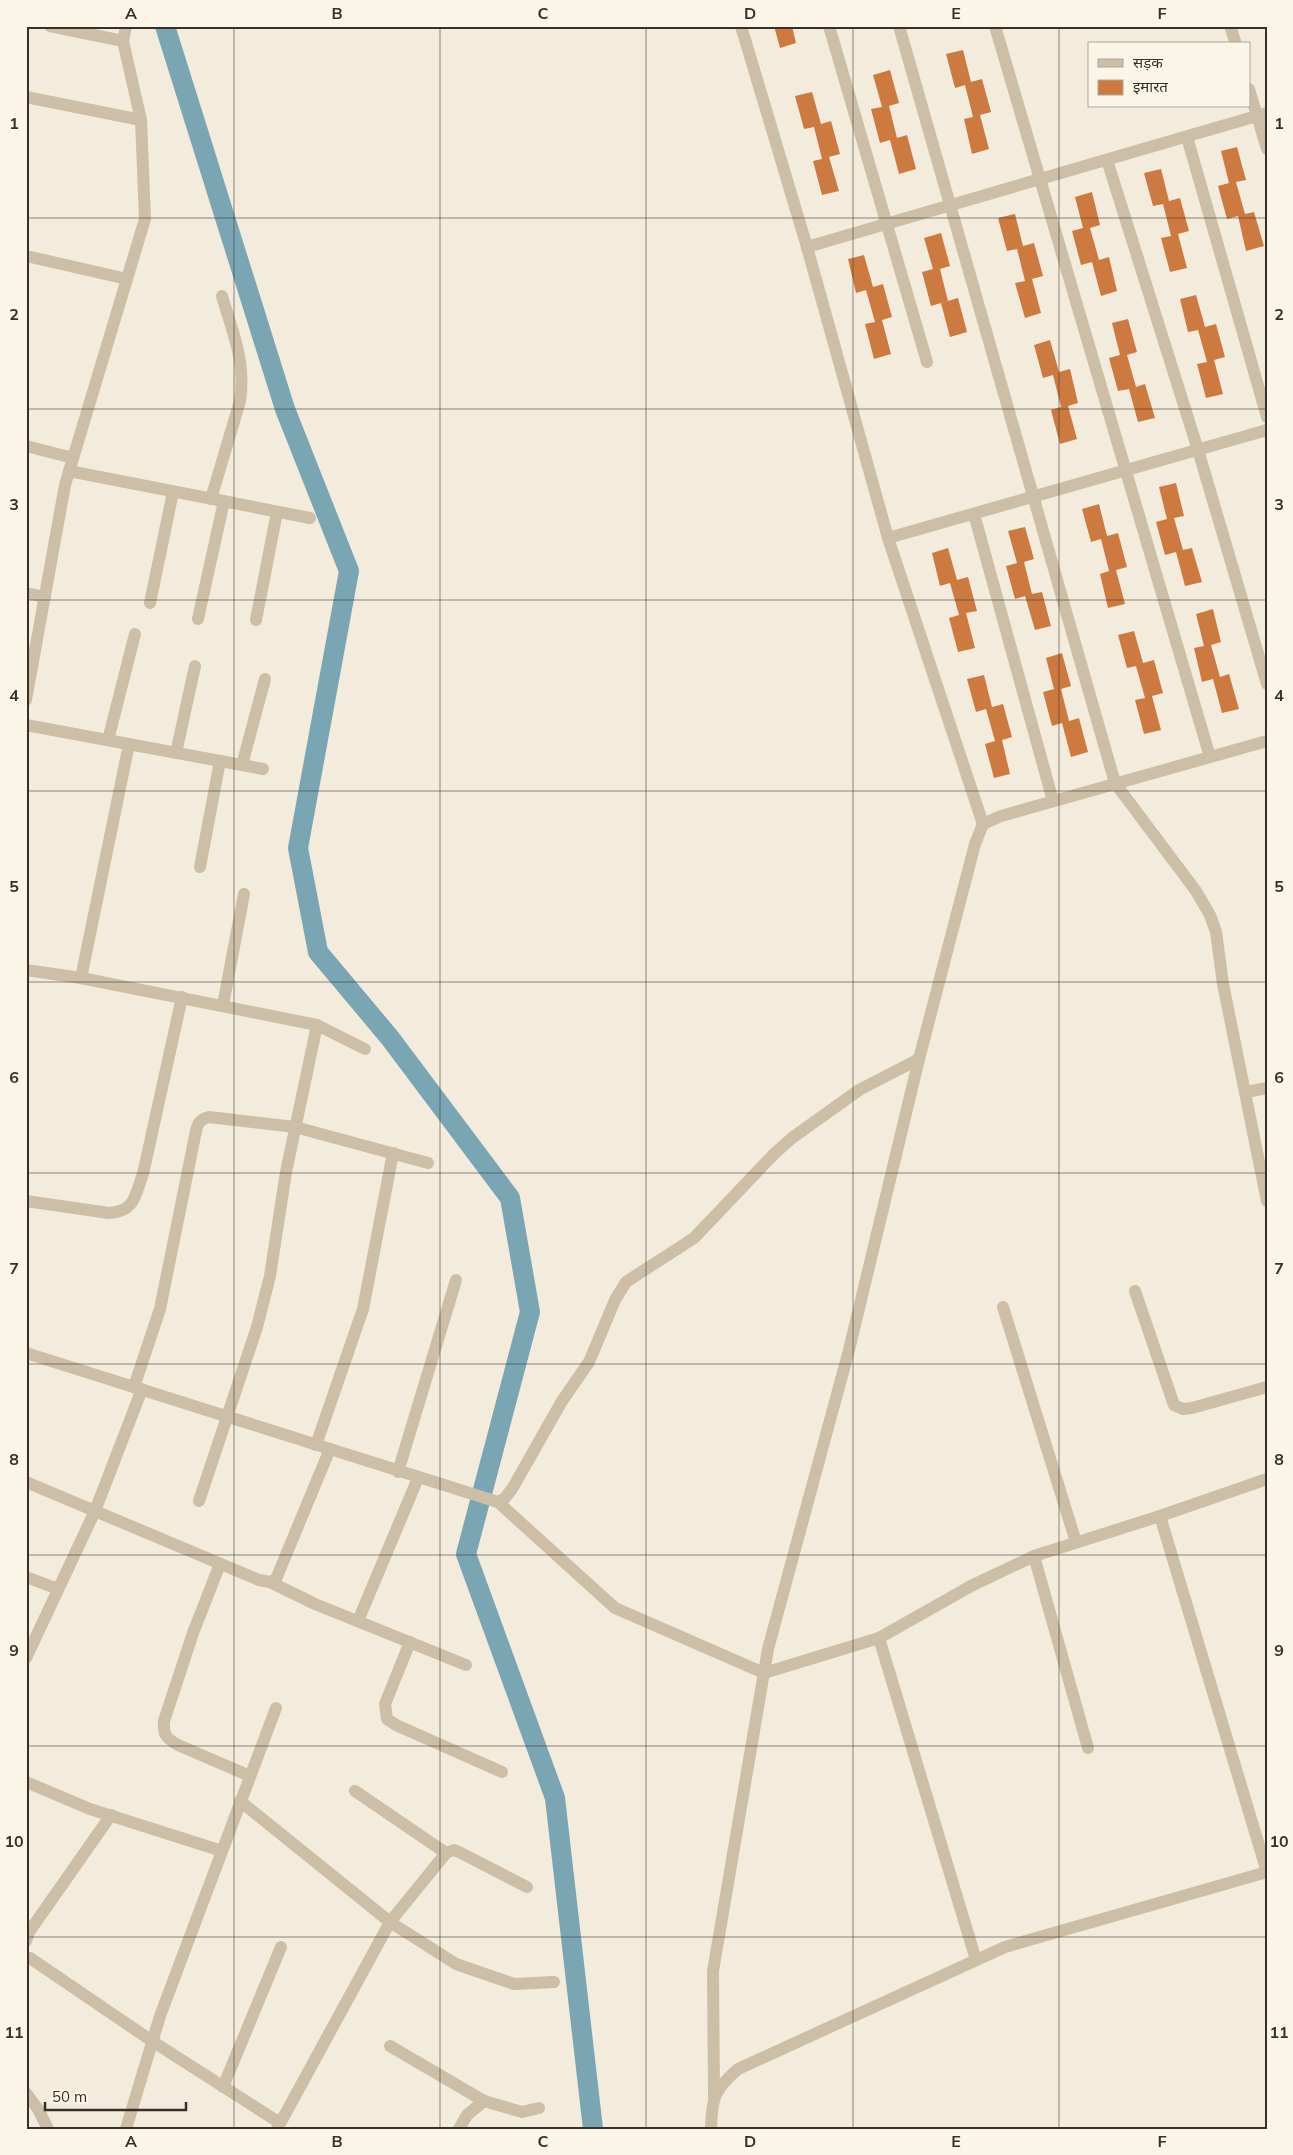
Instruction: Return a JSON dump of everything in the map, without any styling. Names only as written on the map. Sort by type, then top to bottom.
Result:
[{"type":"street","points":[[50,26],[123,41]]},
{"type":"street","points":[[26,700],[69,471],[145,219],[141,120],[123,41],[126,26]]},
{"type":"street","points":[[711,2129],[714,2096],[714,1971],[768,1649],[849,1350],[967,867],[983,824],[888,538],[807,247],[741,26]]},
{"type":"street","points":[[830,26],[927,362]]},
{"type":"street","points":[[899,26],[1114,784],[1196,891],[1210,915],[1216,932],[1223,984],[1267,1201]]},
{"type":"street","points":[[995,26],[1210,757]]},
{"type":"street","points":[[1230,26],[1235,42]]},
{"type":"street","points":[[1250,91],[1262,115],[1267,149]]},
{"type":"street","points":[[26,97],[141,120]]},
{"type":"street","points":[[807,247],[1262,115]]},
{"type":"street","points":[[1187,137],[1267,417]]},
{"type":"street","points":[[1107,160],[1198,450],[1267,684]]},
{"type":"street","points":[[26,256],[127,278]]},
{"type":"street","points":[[210,499],[240,401],[242,384],[242,366],[222,296]]},
{"type":"street","points":[[888,538],[1267,430]]},
{"type":"street","points":[[26,446],[73,458]]},
{"type":"street","points":[[69,471],[310,518]]},
{"type":"street","points":[[150,603],[173,492]]},
{"type":"street","points":[[198,619],[224,501]]},
{"type":"street","points":[[256,620],[277,512]]},
{"type":"street","points":[[974,514],[1053,801]]},
{"type":"street","points":[[26,593],[45,597]]},
{"type":"street","points":[[108,740],[135,634]]},
{"type":"street","points":[[176,753],[196,666]]},
{"type":"street","points":[[242,765],[265,679]]},
{"type":"street","points":[[26,725],[263,769]]},
{"type":"street","points":[[983,824],[1001,816],[1267,741]]},
{"type":"street","points":[[81,978],[129,744]]},
{"type":"street","points":[[200,867],[220,761]]},
{"type":"street","points":[[224,1005],[244,894]]},
{"type":"street","points":[[26,970],[182,997],[317,1025],[366,1049]]},
{"type":"street","points":[[26,1201],[109,1214],[127,1210],[133,1202],[143,1174],[182,997]]},
{"type":"street","points":[[199,1501],[257,1327],[270,1276],[280,1202],[317,1025]]},
{"type":"street","points":[[493,1501],[505,1498],[512,1488],[562,1401],[589,1362],[616,1300],[626,1282],[694,1238],[792,1138],[859,1090],[919,1058]]},
{"type":"street","points":[[1246,1092],[1267,1088]]},
{"type":"street","points":[[26,1658],[95,1511],[138,1388],[160,1309],[198,1123],[203,1118],[210,1117],[295,1127],[428,1163]]},
{"type":"street","points":[[316,1445],[363,1309],[393,1153]]},
{"type":"street","points":[[398,1472],[456,1280]]},
{"type":"street","points":[[1135,1290],[1174,1405],[1183,1409],[1192,1408],[1267,1387]]},
{"type":"street","points":[[1003,1307],[1076,1542]]},
{"type":"street","points":[[26,1353],[493,1501],[615,1608],[764,1673],[879,1638],[971,1586],[1034,1556],[1160,1516],[1267,1479]]},
{"type":"street","points":[[270,1582],[276,1579],[330,1449]]},
{"type":"street","points":[[358,1622],[418,1478]]},
{"type":"street","points":[[26,1482],[220,1564],[270,1582],[358,1622],[466,1665]]},
{"type":"street","points":[[714,2096],[724,2081],[738,2069],[1005,1947],[1267,1872],[1160,1516]]},
{"type":"street","points":[[1034,1556],[1088,1748]]},
{"type":"street","points":[[220,1564],[190,1642],[164,1721],[163,1732],[168,1739],[178,1745],[250,1776]]},
{"type":"street","points":[[26,1577],[58,1589]]},
{"type":"street","points":[[879,1638],[976,1960]]},
{"type":"street","points":[[410,1642],[386,1704],[387,1719],[396,1725],[502,1772]]},
{"type":"street","points":[[126,2129],[152,2041],[276,1708]]},
{"type":"street","points":[[26,1782],[111,1815],[222,1851]]},
{"type":"street","points":[[355,1792],[446,1853]]},
{"type":"street","points":[[240,1801],[390,1922],[456,1964],[514,1984],[554,1982]]},
{"type":"street","points":[[111,1815],[30,1932],[26,1943],[28,1964],[223,2087],[278,2126],[390,1922],[446,1853],[454,1850],[527,1886]]},
{"type":"street","points":[[223,2087],[281,1947]]},
{"type":"street","points":[[390,2046],[484,2101],[522,2112],[538,2108]]},
{"type":"street","points":[[26,2093],[38,2109],[48,2129]]},
{"type":"street","points":[[459,2129],[467,2115],[484,2101]]},
{"type":"building","points":[[774,26],[792,26],[796,43],[780,48]]},
{"type":"building","points":[[963,50],[971,82],[982,79],[991,112],[980,115],[989,149],[972,154],[964,119],[973,117],[965,85],[955,88],[946,54]]},
{"type":"building","points":[[890,70],[899,103],[889,106],[897,138],[907,135],[916,169],[899,174],[890,140],[880,143],[871,109],[882,107],[873,75]]},
{"type":"building","points":[[812,92],[821,124],[831,121],[840,154],[829,157],[839,191],[822,195],[813,161],[822,159],[814,127],[804,129],[795,96]]},
{"type":"building","points":[[1237,147],[1246,180],[1236,182],[1245,214],[1254,212],[1264,246],[1246,251],[1238,216],[1227,219],[1218,186],[1229,183],[1221,151]]},
{"type":"building","points":[[1161,169],[1169,201],[1180,198],[1189,231],[1178,234],[1187,268],[1170,272],[1161,238],[1171,236],[1163,204],[1153,206],[1144,173]]},
{"type":"building","points":[[1092,192],[1100,225],[1090,228],[1099,260],[1109,257],[1117,291],[1101,296],[1092,262],[1081,265],[1072,231],[1083,228],[1075,197]]},
{"type":"building","points":[[1015,214],[1023,246],[1034,243],[1043,276],[1032,279],[1041,313],[1025,318],[1015,283],[1025,281],[1017,249],[1007,251],[998,218]]},
{"type":"building","points":[[941,233],[950,266],[940,269],[948,301],[931,306],[922,272],[933,269],[924,238]]},
{"type":"building","points":[[864,255],[873,287],[883,284],[892,317],[882,320],[891,354],[874,359],[865,324],[875,322],[866,290],[856,293],[848,259]]},
{"type":"building","points":[[1196,295],[1205,327],[1216,324],[1225,357],[1214,360],[1223,394],[1206,398],[1197,364],[1207,362],[1198,330],[1188,332],[1180,299]]},
{"type":"building","points":[[958,298],[967,332],[950,337],[941,303]]},
{"type":"building","points":[[1128,319],[1137,352],[1127,355],[1136,387],[1145,384],[1155,418],[1138,422],[1129,389],[1118,391],[1109,358],[1120,355],[1112,323]]},
{"type":"building","points":[[1050,340],[1059,372],[1070,369],[1078,403],[1068,406],[1077,439],[1060,444],[1051,410],[1061,407],[1053,375],[1043,378],[1034,345]]},
{"type":"building","points":[[1176,483],[1184,516],[1174,518],[1183,550],[1192,548],[1202,582],[1185,586],[1176,552],[1165,555],[1156,522],[1167,519],[1159,487]]},
{"type":"building","points":[[1099,504],[1107,536],[1118,533],[1127,567],[1116,570],[1125,604],[1108,608],[1100,574],[1109,571],[1101,539],[1091,542],[1082,509]]},
{"type":"building","points":[[1025,527],[1034,559],[1024,562],[1032,594],[1042,592],[1051,626],[1035,630],[1025,596],[1015,599],[1006,566],[1017,563],[1008,531]]},
{"type":"building","points":[[948,548],[957,580],[968,577],[977,611],[966,613],[975,648],[958,652],[949,618],[959,615],[950,583],[940,586],[932,553]]},
{"type":"building","points":[[1213,609],[1221,642],[1211,645],[1220,677],[1229,674],[1239,709],[1222,713],[1213,679],[1202,682],[1194,648],[1204,646],[1196,614]]},
{"type":"building","points":[[1134,631],[1143,663],[1154,660],[1163,693],[1152,696],[1161,730],[1144,734],[1135,700],[1145,698],[1136,666],[1127,668],[1118,635]]},
{"type":"building","points":[[1062,653],[1071,686],[1061,689],[1069,721],[1079,718],[1088,752],[1071,757],[1062,723],[1052,726],[1043,692],[1054,689],[1046,658]]},
{"type":"building","points":[[984,675],[992,707],[1003,704],[1012,737],[1002,740],[1010,774],[994,778],[985,744],[995,741],[986,709],[976,712],[967,679]]},
{"type":"waterway","points":[[165,26],[285,409],[349,571],[298,848],[318,952],[390,1038],[510,1198],[530,1312],[466,1554],[555,1798],[593,2129]]}]
